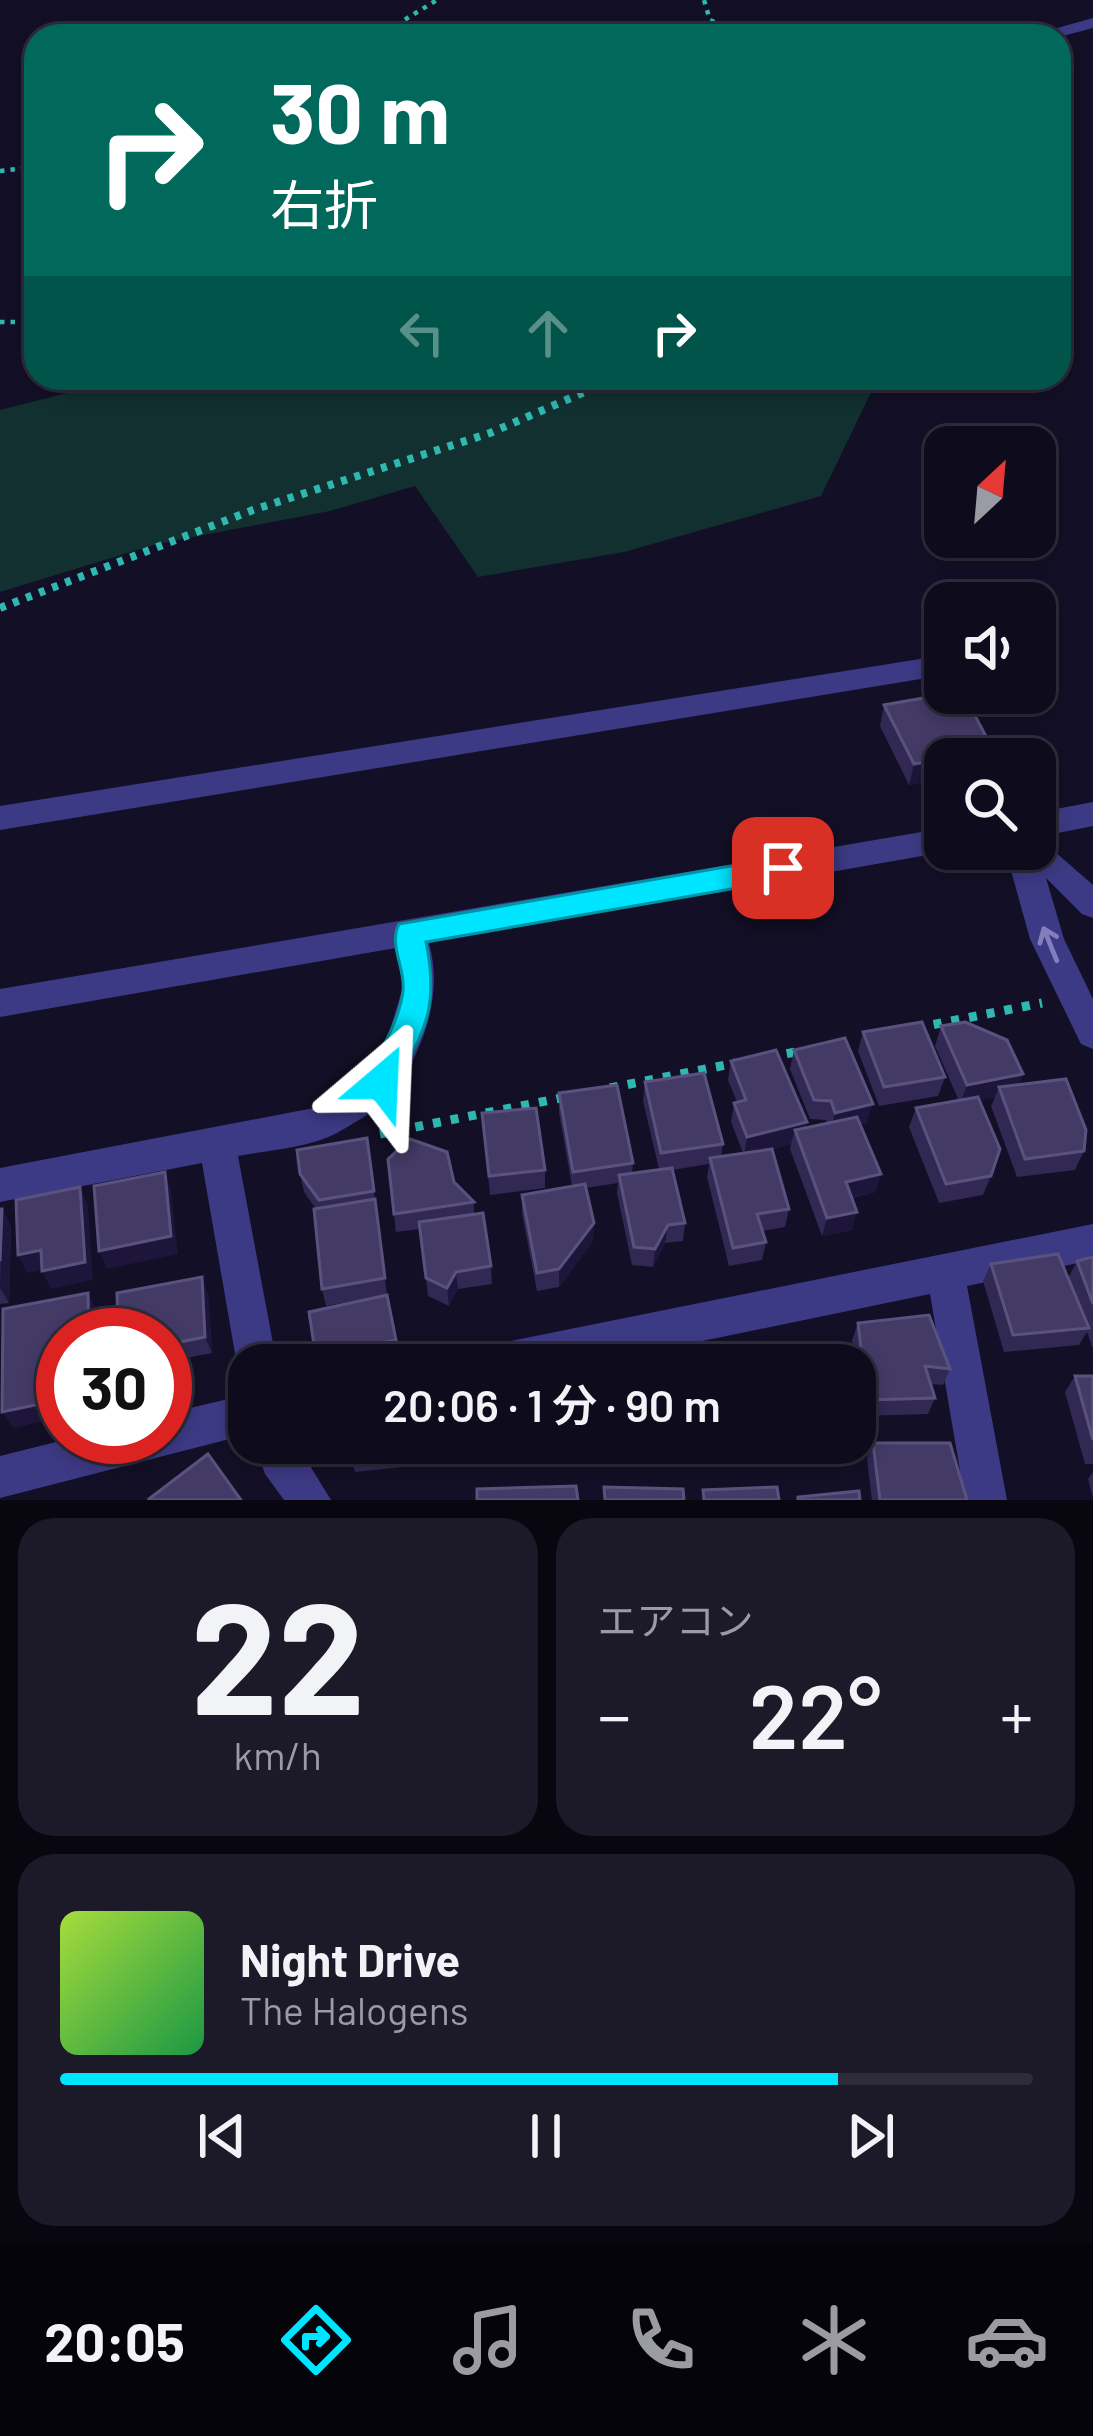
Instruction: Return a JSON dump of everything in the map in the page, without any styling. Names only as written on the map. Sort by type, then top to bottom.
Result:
[{"type":"street","points":[[0,818],[924,668]]},
{"type":"street","points":[[1056,821],[1093,814]]},
{"type":"street","points":[[0,1004],[924,844]]},
{"type":"street","points":[[1056,869],[1093,905]]},
{"type":"street","points":[[1027,870],[1046,939],[1093,1034]]},
{"type":"street","points":[[0,1185],[322,1124],[382,1082],[406,1034],[420,988],[409,932]]},
{"type":"street","points":[[217,1143],[253,1344]]},
{"type":"street","points":[[595,1344],[1093,1242]]},
{"type":"street","points":[[946,1274],[986,1500]]},
{"type":"street","points":[[192,1428],[228,1419]]},
{"type":"street","points":[[0,1477],[51,1464]]},
{"type":"street","points":[[284,1464],[310,1500]]},
{"type":"path","points":[[398,24],[437,0]]},
{"type":"path","points":[[704,0],[710,20],[718,24]]},
{"type":"path","points":[[0,608],[253,510],[490,433],[589,390]]},
{"type":"path","points":[[909,1029],[1049,1002]]},
{"type":"path","points":[[606,1089],[816,1048]]},
{"type":"path","points":[[373,1135],[582,1094]]},
{"type":"green space","points":[[79,390],[872,390],[821,496],[624,552],[478,577],[415,486],[330,511],[157,544],[0,592],[0,410]]},
{"type":"building","points":[[924,698],[924,714],[974,714],[987,738],[924,738],[924,762],[914,764],[884,705]]},
{"type":"building","points":[[922,1022],[945,1077],[884,1087],[863,1032]]},
{"type":"building","points":[[965,1022],[1007,1040],[1023,1074],[967,1085],[941,1026]]},
{"type":"building","points":[[845,1038],[873,1104],[835,1113],[831,1101],[814,1100],[794,1050]]},
{"type":"building","points":[[776,1050],[807,1122],[747,1137],[734,1103],[746,1100],[731,1061]]},
{"type":"building","points":[[704,1073],[723,1144],[661,1153],[645,1082]]},
{"type":"building","points":[[1066,1079],[1086,1130],[1084,1151],[1025,1159],[999,1087]]},
{"type":"building","points":[[617,1085],[633,1163],[573,1172],[559,1093]]},
{"type":"building","points":[[978,1097],[1000,1149],[991,1176],[946,1184],[916,1108]]},
{"type":"building","points":[[536,1108],[545,1170],[489,1176],[482,1113]]},
{"type":"building","points":[[857,1117],[881,1174],[846,1182],[857,1212],[827,1218],[795,1130]]},
{"type":"building","points":[[367,1138],[374,1191],[319,1200],[300,1174],[297,1150]]},
{"type":"building","points":[[410,1139],[447,1152],[454,1182],[474,1202],[394,1214],[388,1159]]},
{"type":"building","points":[[772,1149],[789,1209],[757,1214],[766,1242],[733,1248],[710,1158]]},
{"type":"building","points":[[672,1168],[685,1223],[668,1225],[655,1249],[634,1247],[619,1175]]},
{"type":"building","points":[[165,1172],[171,1236],[99,1251],[94,1186]]},
{"type":"building","points":[[585,1184],[594,1223],[559,1269],[537,1273],[522,1195]]},
{"type":"building","points":[[80,1187],[85,1262],[42,1271],[41,1250],[18,1255],[16,1200]]},
{"type":"building","points":[[375,1199],[385,1278],[322,1289],[314,1209]]},
{"type":"building","points":[[483,1213],[491,1266],[456,1272],[447,1288],[426,1278],[419,1222]]},
{"type":"building","points":[[1058,1254],[1089,1328],[1013,1335],[991,1264]]},
{"type":"building","points":[[1093,1257],[1093,1304],[1077,1261]]},
{"type":"building","points":[[202,1277],[205,1337],[192,1340],[192,1308],[117,1308],[117,1293]]},
{"type":"building","points":[[88,1293],[88,1308],[36,1308],[36,1405],[2,1412],[3,1309]]},
{"type":"building","points":[[387,1295],[396,1340],[314,1344],[309,1312]]},
{"type":"building","points":[[929,1315],[950,1369],[925,1366],[935,1398],[876,1400],[876,1344],[860,1344],[858,1323]]},
{"type":"building","points":[[1075,1376],[1093,1376],[1093,1440]]},
{"type":"building","points":[[876,1443],[950,1443],[967,1500],[880,1500]]},
{"type":"building","points":[[208,1454],[241,1500],[149,1499]]},
{"type":"building","points":[[576,1486],[578,1500],[477,1500],[477,1489]]},
{"type":"building","points":[[604,1487],[683,1489],[684,1500],[605,1500]]},
{"type":"building","points":[[777,1487],[779,1500],[704,1500],[703,1490]]},
{"type":"building","points":[[859,1491],[860,1500],[798,1500],[798,1497]]},
{"type":"route","points":[[382,1082],[406,1034],[420,988],[409,932],[783,868]]}]
